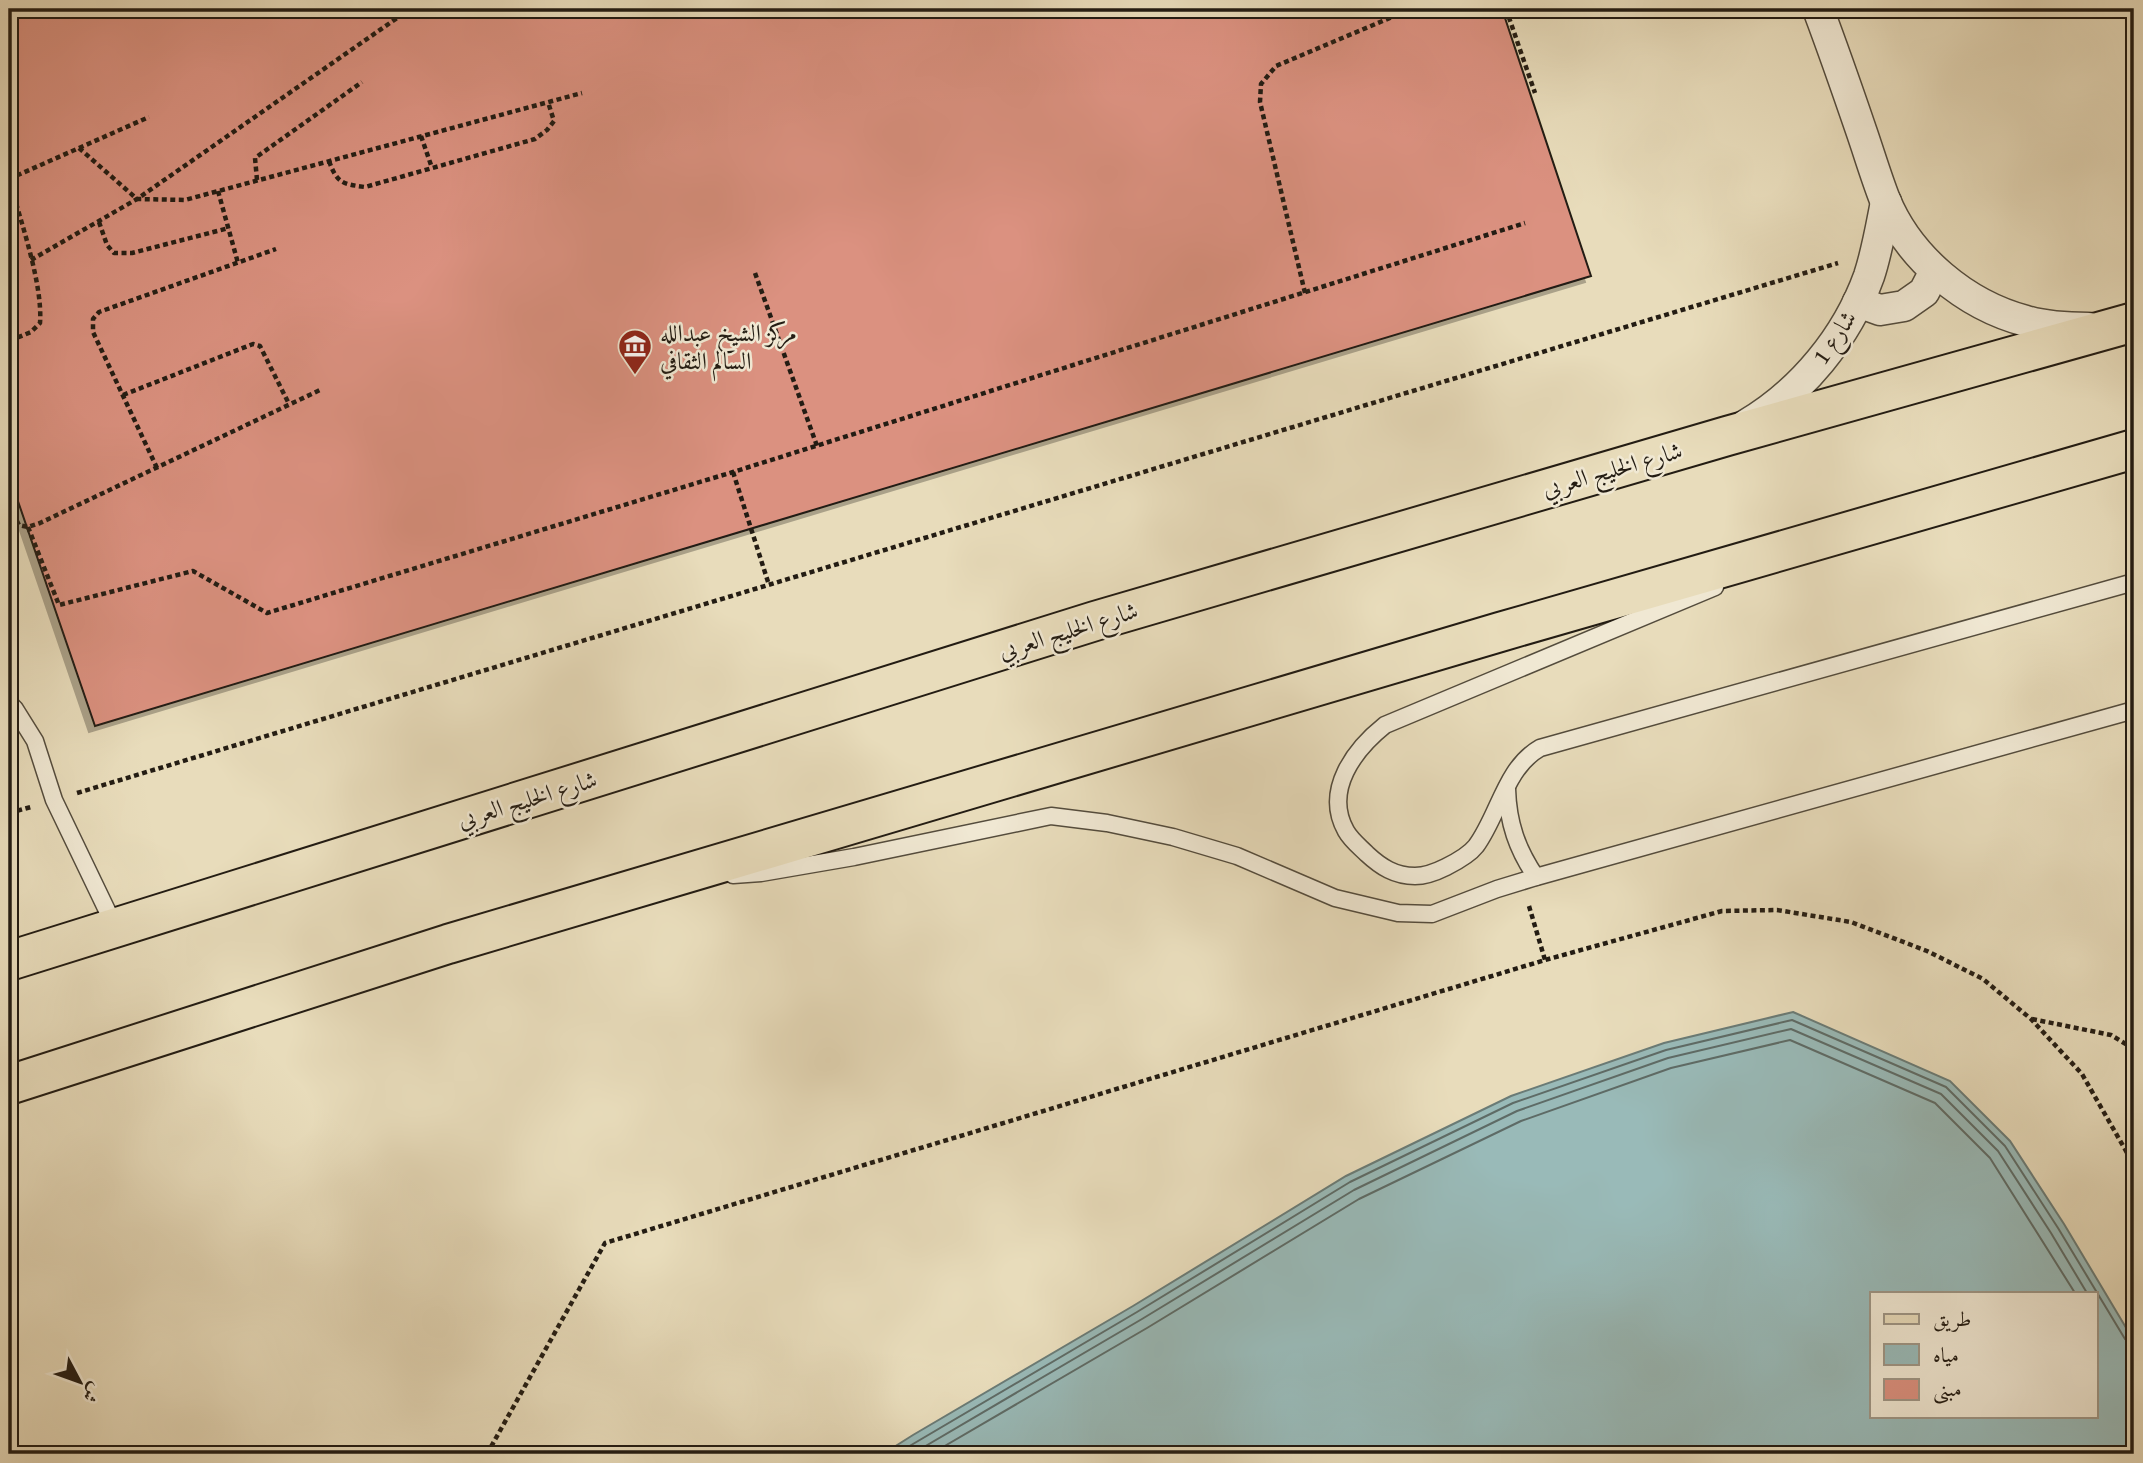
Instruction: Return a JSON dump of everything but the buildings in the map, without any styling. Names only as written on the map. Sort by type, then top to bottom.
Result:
[{"type":"main road","name":"شارع الخليج العربي","points":[[9,961],[1082,625],[1727,436],[2131,323]]},
{"type":"main road","points":[[9,1085],[448,944],[1500,632],[2134,449]]},
{"type":"street","points":[[1818,9],[1886,202],[1907,239],[1934,271],[1993,310],[2025,321],[2059,328],[2094,328],[2131,323]]},
{"type":"street","name":"شارع 1","points":[[1727,436],[1772,407],[1803,380],[1825,356],[1843,330],[1868,277],[1886,202]]},
{"type":"street","points":[[1858,302],[1880,310],[1904,306],[1924,292],[1934,271]]},
{"type":"lane","points":[[1855,529],[1385,725],[1366,740],[1351,761],[1339,791],[1339,815],[1346,832],[1381,867],[1399,874],[1416,876],[1435,873],[1475,848],[1514,773],[1530,754],[1540,748],[2132,585]]},
{"type":"lane","points":[[9,703],[35,741],[54,800],[115,927]]},
{"type":"lane","points":[[668,879],[761,873],[854,858],[1051,817],[1107,823],[1173,837],[1237,856],[1335,898],[1398,913],[1432,914],[1497,889],[2134,710]]},
{"type":"lane","points":[[1507,786],[1508,811],[1513,834],[1529,880]]},
{"type":"path","points":[[31,260],[138,199],[410,9]]},
{"type":"path","points":[[1305,293],[1260,102],[1261,84],[1276,66],[1411,9]]},
{"type":"path","points":[[1506,9],[1535,93]]},
{"type":"path","points":[[257,180],[255,158],[362,82]]},
{"type":"path","points":[[79,148],[138,199],[184,200],[582,93]]},
{"type":"path","points":[[329,161],[335,177],[345,184],[365,187],[535,138],[554,121],[548,102]]},
{"type":"path","points":[[9,341],[31,332],[40,323],[41,311],[31,260],[9,179],[149,117]]},
{"type":"path","points":[[421,136],[432,167]]},
{"type":"path","points":[[218,191],[238,263]]},
{"type":"path","points":[[99,222],[107,245],[114,253],[132,253],[229,228]]},
{"type":"path","points":[[28,527],[59,605],[193,571],[267,613],[817,446],[1525,223]]},
{"type":"path","points":[[158,468],[93,332],[93,319],[99,312],[276,249]]},
{"type":"path","points":[[9,813],[1876,251]]},
{"type":"path","points":[[755,273],[817,446]]},
{"type":"path","points":[[123,395],[253,344],[260,346],[289,404]]},
{"type":"path","points":[[9,505],[19,525],[28,527],[40,523],[320,390]]},
{"type":"path","points":[[733,472],[769,585]]},
{"type":"path","points":[[1529,880],[1545,960]]},
{"type":"path","points":[[487,1454],[605,1243],[1545,960],[1722,911],[1777,910],[1851,922],[1927,951],[1983,979],[2031,1019],[2082,1074],[2134,1165]]},
{"type":"path","points":[[2031,1019],[2111,1035],[2134,1049]]},
{"type":"water","points":[[1793,1012],[1950,1081],[2010,1141],[2064,1224],[2134,1341],[2134,1454],[883,1454],[1346,1176],[1511,1096],[1664,1043]]},
{"type":"place","name":"مركز الشيخ عبدالله السالم الثقافي","points":[[635,376]]}]
